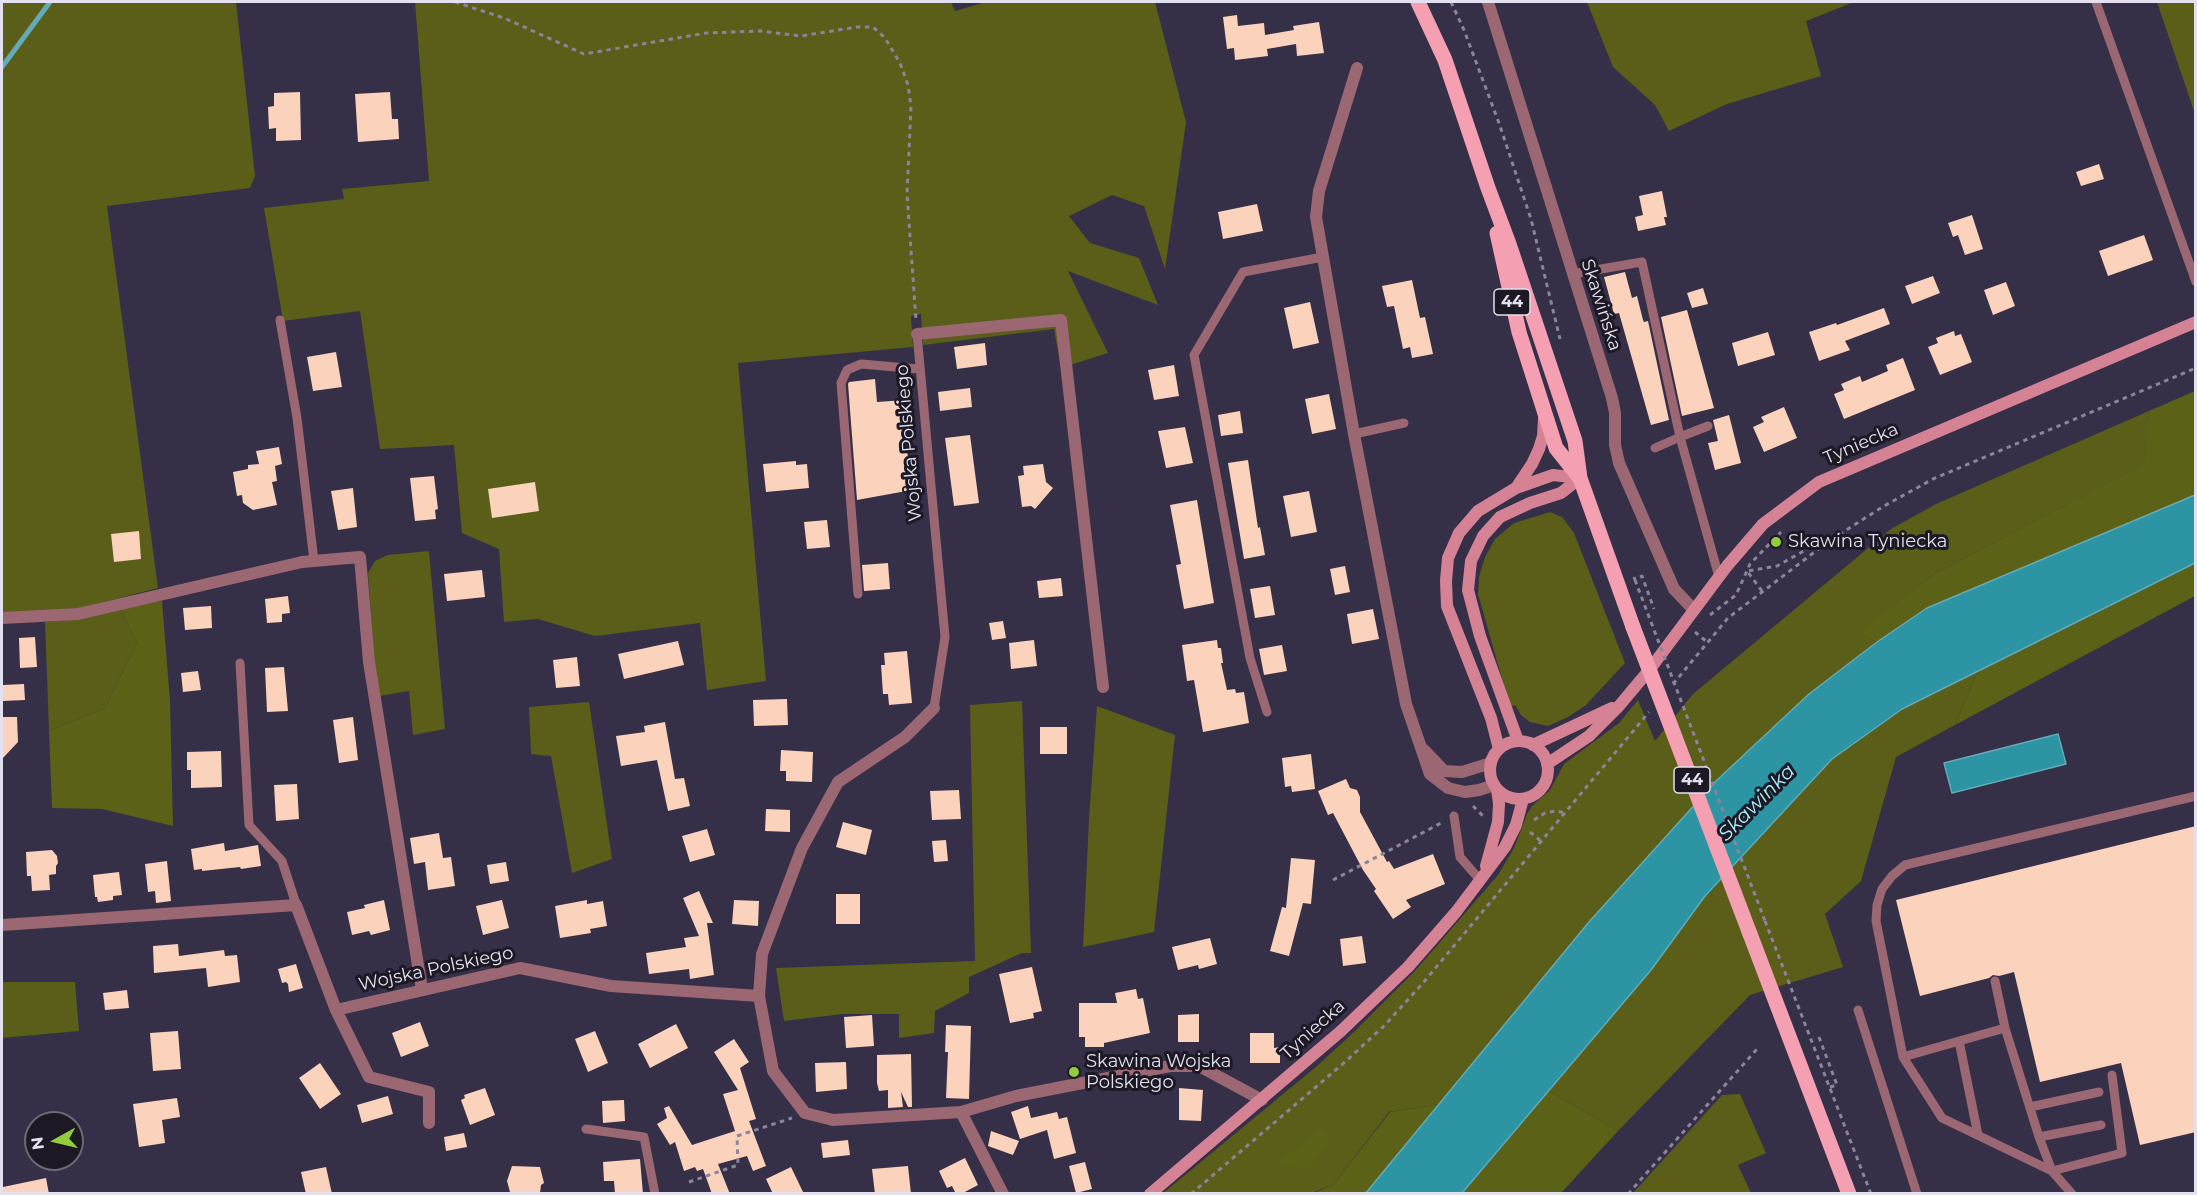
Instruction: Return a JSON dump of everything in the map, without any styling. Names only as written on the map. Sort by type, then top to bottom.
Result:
[{"type":"main road","name":"44","points":[[1418,2],[1445,60],[1509,244],[1575,441],[1580,478],[1633,627],[1849,1194]]},
{"type":"main road","name":"44","points":[[1488,188],[1512,303],[1556,448],[1580,478]]},
{"type":"street","name":"Skawińska","points":[[1488,2],[1612,398],[1615,413],[1615,445],[1619,463],[1674,589],[1694,610]]},
{"type":"street","points":[[1357,68],[1319,191],[1316,217],[1354,434],[1406,704],[1430,774],[1448,788],[1465,792],[1496,787]]},
{"type":"street","points":[[917,334],[1061,320],[1103,687]]},
{"type":"street","name":"Tyniecka","points":[[1547,764],[1589,736],[1618,705],[1650,669],[1719,577],[1763,524],[1819,482],[2196,322]]},
{"type":"street","points":[[1516,488],[1539,449],[1543,436],[1545,413]]},
{"type":"street","points":[[1499,749],[1491,718],[1447,606],[1448,558],[1459,533],[1478,511],[1516,488],[1553,475],[1580,478]]},
{"type":"street","points":[[1518,741],[1480,636],[1468,590],[1471,561],[1484,536],[1500,517],[1530,503],[1561,494],[1580,478]]},
{"type":"street","points":[[2,618],[78,614],[302,562],[360,557],[369,662],[422,990]]},
{"type":"street","name":"Tyniecka","points":[[1533,745],[1618,705]]},
{"type":"street","name":"Wojska Polskiego","points":[[805,1113],[774,1071],[759,996],[762,954],[802,848],[838,782],[905,737],[934,708]]},
{"type":"street","points":[[1518,741],[1533,745],[1540,750],[1547,764],[1545,783],[1532,796],[1522,799],[1513,798],[1496,787],[1490,773],[1491,764],[1499,749],[1511,742],[1518,741]]},
{"type":"street","points":[[1420,746],[1444,771],[1462,772],[1491,764]]},
{"type":"street","name":"Tyniecka","points":[[1482,878],[1498,822],[1499,804],[1496,787]]},
{"type":"street","name":"Tyniecka","points":[[1150,1194],[1341,1031],[1408,967],[1456,912],[1505,847],[1522,799]]},
{"type":"street","points":[[2,925],[296,905],[336,1010],[369,1077],[429,1092],[429,1123]]},
{"type":"street","name":"Wojska Polskiego","points":[[336,1010],[520,968],[612,986],[759,996]]},
{"type":"street","points":[[805,1113],[833,1120],[961,1112],[1016,1096],[1170,1066],[1200,1066],[1262,1100]]},
{"type":"street","points":[[961,1112],[1003,1194]]},
{"type":"lane","points":[[2096,2],[2196,282]]},
{"type":"lane","points":[[1267,712],[1250,658],[1194,355],[1243,272],[1323,257]]},
{"type":"lane","points":[[1572,274],[1642,262],[1680,436],[1719,577]]},
{"type":"lane","points":[[280,320],[297,418],[314,561]]},
{"type":"lane","name":"Wojska Polskiego","points":[[917,334],[945,637],[934,708]]},
{"type":"lane","points":[[858,594],[841,383],[848,370],[861,364],[919,369]]},
{"type":"lane","points":[[1354,434],[1404,423]]},
{"type":"lane","points":[[1655,448],[1708,426]]},
{"type":"lane","points":[[240,663],[249,825],[282,861],[297,908]]},
{"type":"lane","points":[[2112,1075],[2122,1153],[2052,1171],[1942,1118],[1903,1057],[1876,921],[1876,905],[1882,889],[1905,865],[2196,796]]},
{"type":"lane","points":[[1454,816],[1460,857],[1482,878]]},
{"type":"lane","points":[[1995,981],[2005,1028],[2039,1137],[2052,1171],[2072,1194]]},
{"type":"lane","points":[[1858,1010],[1917,1194]]},
{"type":"lane","points":[[1903,1057],[2005,1028]]},
{"type":"lane","points":[[1959,1041],[1978,1135]]},
{"type":"lane","points":[[2030,1107],[2099,1092]]},
{"type":"lane","points":[[2039,1137],[2101,1125]]},
{"type":"lane","points":[[586,1129],[644,1137],[655,1194]]},
{"type":"path","points":[[454,2],[504,18],[584,54],[706,33],[760,31],[801,36],[857,27],[873,27],[885,38],[900,63],[909,85],[907,194],[917,334]]},
{"type":"path","points":[[1451,2],[1495,113],[1531,219]]},
{"type":"path","points":[[1670,687],[1728,618],[1829,541],[1884,506],[1933,478],[2196,368]]},
{"type":"path","points":[[1709,616],[1736,595],[1750,564],[1781,532]]},
{"type":"path","points":[[1748,571],[1777,567],[1818,543],[1829,541]]},
{"type":"path","points":[[1748,571],[1762,591]]},
{"type":"path","points":[[1654,609],[1642,576],[1635,580],[1871,1194]]},
{"type":"path","points":[[1692,629],[1707,642]]},
{"type":"path","points":[[1191,1194],[1345,1062],[1384,1025],[1423,983],[1655,705]]},
{"type":"path","points":[[1468,800],[1485,817]]},
{"type":"path","points":[[1530,823],[1545,813],[1556,811],[1566,813]]},
{"type":"path","points":[[1333,880],[1454,816]]},
{"type":"path","points":[[1524,828],[1542,842]]},
{"type":"path","points":[[1819,1037],[1837,1085],[1830,1088]]},
{"type":"path","points":[[1628,1194],[1758,1048]]},
{"type":"path","points":[[689,1182],[738,1166],[736,1137],[805,1113]]},
{"type":"shaded area","points":[[2,2],[236,2],[255,176],[250,188],[107,206],[158,588],[81,608],[2,613]]},
{"type":"shaded area","points":[[415,2],[951,2],[955,11],[986,2],[1155,2],[1186,122],[1165,269],[1144,206],[1112,195],[1069,216],[1090,243],[1139,258],[1158,305],[1068,271],[1108,353],[1061,368],[1054,329],[923,345],[921,314],[911,316],[913,347],[738,363],[766,681],[707,690],[700,623],[595,636],[538,619],[504,622],[499,549],[462,533],[454,445],[380,449],[360,311],[283,321],[264,208],[344,199],[342,189],[429,181]]},
{"type":"shaded area","points":[[1587,2],[1854,2],[1806,21],[1821,76],[1727,104],[1669,131],[1655,105],[1613,67]]},
{"type":"shaded area","points":[[2157,2],[2195,2],[2195,114]]},
{"type":"shaded area","points":[[2195,391],[2195,495],[1927,608],[1877,642],[1858,633],[1934,574],[2145,464],[2149,411]]},
{"type":"shaded area","points":[[2149,411],[2146,464],[1934,574],[1859,633],[1877,642],[1809,694],[1716,781],[1589,922],[1440,1104],[1389,1112],[1334,1184],[1312,1193],[1162,1194],[1317,1066],[1414,972],[1498,875],[1514,848],[1527,814],[1532,806],[1550,790],[1564,764],[1619,723],[1638,700],[1655,741],[1693,694],[1891,529],[1936,504]]},
{"type":"shaded area","points":[[1550,512],[1562,517],[1574,533],[1625,663],[1586,705],[1548,726],[1530,722],[1521,715],[1515,705],[1510,707],[1478,594],[1479,577],[1485,557],[1495,539],[1514,523]]},
{"type":"shaded area","points":[[429,551],[445,729],[413,735],[409,691],[380,696],[374,660],[368,573],[375,561],[388,555]]},
{"type":"shaded area","points":[[2195,563],[2195,596],[1955,725],[1978,671]]},
{"type":"shaded area","points":[[162,601],[170,701],[173,826],[102,809],[52,808],[49,731],[105,708],[137,643],[120,608]]},
{"type":"shaded area","points":[[120,608],[137,643],[105,708],[49,731],[45,622],[80,619]]},
{"type":"shaded area","points":[[1978,671],[1955,725],[1896,757],[1861,881],[1825,914],[1843,967],[1750,995],[1618,1131],[1549,1091],[1651,970],[1705,896],[1832,759],[1902,709]]},
{"type":"shaded area","points":[[1022,701],[1031,953],[1022,953],[969,977],[969,993],[935,1011],[934,1033],[899,1038],[899,1014],[843,1014],[784,1021],[776,968],[975,961],[970,705]]},
{"type":"shaded area","points":[[589,702],[612,859],[572,873],[551,756],[531,754],[529,707]]},
{"type":"shaded area","points":[[1097,706],[1175,735],[1154,932],[1083,947],[1089,819]]},
{"type":"shaded area","points":[[2,982],[75,982],[79,1031],[2,1038]]},
{"type":"shaded area","points":[[1549,1091],[1618,1131],[1561,1193],[1462,1194]]},
{"type":"shaded area","points":[[1740,1094],[1766,1153],[1738,1165],[1751,1193],[1633,1193],[1722,1095]]},
{"type":"shaded area","points":[[1440,1104],[1365,1193],[1312,1194],[1334,1184],[1390,1112]]},
{"type":"shaded area","points":[[1320,1128],[1330,1139],[1308,1170],[1279,1162]]},
{"type":"water","name":"Skawinka","points":[[2195,495],[2195,563],[1902,709],[1832,759],[1705,896],[1651,970],[1462,1193],[1365,1194],[1589,922],[1716,781],[1809,694],[1877,642],[1927,608]]},
{"type":"water","points":[[2058,734],[2066,764],[1952,793],[1944,763]]},
{"type":"building","points":[[1237,15],[1238,26],[1264,23],[1265,35],[1294,30],[1293,26],[1319,22],[1324,53],[1297,56],[1296,44],[1267,49],[1268,56],[1235,60],[1234,48],[1227,49],[1223,17]]},
{"type":"building","points":[[300,92],[301,140],[276,141],[276,128],[269,129],[268,107],[274,106],[274,93]]},
{"type":"building","points":[[390,92],[392,119],[398,119],[399,139],[358,142],[355,94]]},
{"type":"building","points":[[2099,164],[2104,179],[2081,186],[2076,172]]},
{"type":"building","points":[[1662,191],[1667,217],[1664,217],[1666,225],[1638,231],[1635,217],[1643,215],[1639,196]]},
{"type":"building","points":[[1257,204],[1263,231],[1223,239],[1218,212]]},
{"type":"building","points":[[1972,215],[1983,249],[1965,255],[1958,235],[1953,237],[1948,223]]},
{"type":"building","points":[[2144,235],[2153,260],[2108,276],[2099,251]]},
{"type":"building","points":[[1625,272],[1632,298],[1637,296],[1643,320],[1648,321],[1669,420],[1651,425],[1619,313],[1614,314],[1604,277]]},
{"type":"building","points":[[1933,276],[1940,293],[1912,304],[1905,286]]},
{"type":"building","points":[[1412,280],[1420,318],[1425,317],[1433,354],[1412,358],[1410,347],[1403,349],[1394,306],[1387,307],[1382,286]]},
{"type":"building","points":[[2006,282],[2015,306],[1993,315],[1984,290]]},
{"type":"building","points":[[1703,288],[1708,304],[1692,308],[1687,293]]},
{"type":"building","points":[[1310,302],[1319,343],[1293,349],[1284,308]]},
{"type":"building","points":[[1884,308],[1890,324],[1845,341],[1850,350],[1819,361],[1809,332],[1836,323],[1837,325]]},
{"type":"building","points":[[1687,310],[1714,408],[1682,416],[1661,317]]},
{"type":"building","points":[[1954,331],[1955,336],[1961,334],[1972,362],[1940,375],[1928,347],[1938,343],[1936,338]]},
{"type":"building","points":[[1768,332],[1775,355],[1738,366],[1732,343]]},
{"type":"building","points":[[985,343],[987,365],[957,369],[954,347]]},
{"type":"building","points":[[336,352],[342,387],[313,391],[307,357]]},
{"type":"building","points":[[1903,358],[1915,390],[1844,419],[1834,394],[1844,390],[1841,384],[1860,376],[1862,382],[1888,371],[1886,365]]},
{"type":"building","points":[[1174,365],[1179,396],[1154,400],[1148,370]]},
{"type":"building","points":[[875,379],[877,402],[905,400],[907,435],[905,435],[912,490],[857,500],[848,384]]},
{"type":"building","points":[[970,388],[972,407],[940,411],[938,392]]},
{"type":"building","points":[[1329,394],[1336,429],[1312,434],[1305,399]]},
{"type":"building","points":[[1784,407],[1797,438],[1764,452],[1753,427],[1764,422],[1761,417]]},
{"type":"building","points":[[1240,411],[1243,433],[1221,436],[1218,415]]},
{"type":"building","points":[[1729,415],[1741,463],[1715,470],[1708,443],[1718,441],[1713,420]]},
{"type":"building","points":[[1185,427],[1193,463],[1166,468],[1158,431]]},
{"type":"building","points":[[970,435],[979,503],[954,506],[945,438]]},
{"type":"building","points":[[279,447],[282,464],[275,466],[277,481],[272,482],[277,505],[253,510],[243,503],[242,495],[237,496],[233,472],[248,469],[248,465],[259,464],[256,451]]},
{"type":"building","points":[[1248,460],[1258,528],[1260,527],[1265,555],[1244,559],[1228,463]]},
{"type":"building","points":[[796,461],[796,465],[807,464],[809,488],[766,492],[763,464]]},
{"type":"building","points":[[1043,464],[1046,482],[1053,488],[1035,509],[1031,506],[1022,507],[1018,476],[1024,475],[1023,466]]},
{"type":"building","points":[[434,476],[438,509],[435,510],[436,519],[415,521],[410,478]]},
{"type":"building","points":[[535,482],[539,511],[492,518],[488,489]]},
{"type":"building","points":[[353,488],[357,527],[338,530],[331,491]]},
{"type":"building","points":[[1309,491],[1317,532],[1291,537],[1283,496]]},
{"type":"building","points":[[1197,500],[1214,603],[1184,609],[1176,565],[1181,564],[1170,505]]},
{"type":"building","points":[[827,520],[830,547],[807,549],[804,522]]},
{"type":"building","points":[[139,531],[141,559],[114,562],[111,534]]},
{"type":"building","points":[[888,563],[890,589],[864,591],[862,565]]},
{"type":"building","points":[[1345,566],[1350,592],[1335,595],[1330,569]]},
{"type":"building","points":[[482,570],[485,597],[447,601],[444,574]]},
{"type":"building","points":[[1061,578],[1063,596],[1039,598],[1037,581]]},
{"type":"building","points":[[1270,586],[1275,615],[1255,618],[1250,589]]},
{"type":"building","points":[[288,596],[290,613],[282,614],[282,622],[267,623],[265,599]]},
{"type":"building","points":[[211,606],[212,628],[185,630],[183,608]]},
{"type":"building","points":[[1373,609],[1379,639],[1352,644],[1347,614]]},
{"type":"building","points":[[1003,621],[1006,638],[992,640],[989,623]]},
{"type":"building","points":[[35,637],[37,667],[20,668],[19,638]]},
{"type":"building","points":[[1034,640],[1037,666],[1011,669],[1009,643]]},
{"type":"building","points":[[1217,640],[1218,648],[1221,648],[1223,663],[1221,663],[1227,690],[1235,689],[1236,693],[1244,692],[1249,723],[1203,732],[1194,680],[1187,681],[1182,645]]},
{"type":"building","points":[[678,641],[684,665],[624,679],[618,654]]},
{"type":"building","points":[[1282,645],[1287,671],[1264,675],[1259,649]]},
{"type":"building","points":[[907,651],[912,703],[889,705],[888,694],[883,694],[881,665],[885,665],[884,653]]},
{"type":"building","points":[[577,657],[580,686],[556,688],[553,660]]},
{"type":"building","points":[[284,667],[288,711],[267,712],[265,668]]},
{"type":"building","points":[[198,671],[201,690],[183,692],[181,673]]},
{"type":"building","points":[[24,684],[25,700],[3,701],[3,685]]},
{"type":"building","points":[[787,699],[788,725],[754,726],[753,700]]},
{"type":"building","points":[[2,717],[17,717],[18,742],[2,759]]},
{"type":"building","points":[[353,717],[358,760],[339,763],[333,720]]},
{"type":"building","points":[[665,722],[675,779],[684,778],[690,806],[668,811],[657,760],[621,766],[616,736],[645,732],[644,726]]},
{"type":"building","points":[[1040,727],[1067,727],[1067,754],[1040,754]]},
{"type":"building","points":[[781,750],[813,752],[812,782],[786,781],[786,771],[780,771]]},
{"type":"building","points":[[221,751],[222,787],[191,788],[191,770],[187,770],[187,752]]},
{"type":"building","points":[[1311,754],[1315,789],[1292,792],[1291,786],[1285,787],[1282,758]]},
{"type":"building","points":[[1346,779],[1350,788],[1357,790],[1360,797],[1360,812],[1387,862],[1389,861],[1394,869],[1433,854],[1445,884],[1406,900],[1411,907],[1393,919],[1374,891],[1376,889],[1363,870],[1333,813],[1328,815],[1318,791]]},
{"type":"building","points":[[297,784],[299,819],[276,821],[274,785]]},
{"type":"building","points":[[959,790],[961,819],[932,820],[930,791]]},
{"type":"building","points":[[766,809],[790,810],[790,832],[765,831]]},
{"type":"building","points":[[843,822],[872,830],[866,855],[836,847]]},
{"type":"building","points":[[2196,826],[2196,1132],[2140,1145],[2121,1063],[2040,1082],[2014,972],[1999,976],[1993,975],[1920,996],[1896,900]]},
{"type":"building","points":[[707,829],[715,855],[690,862],[682,836]]},
{"type":"building","points":[[439,833],[443,858],[451,857],[455,886],[428,890],[425,862],[414,864],[410,838]]},
{"type":"building","points":[[946,840],[948,861],[934,862],[932,841]]},
{"type":"building","points":[[224,843],[225,851],[258,845],[261,866],[241,869],[240,867],[194,870],[191,849]]},
{"type":"building","points":[[52,850],[57,856],[58,863],[56,874],[49,875],[50,890],[32,891],[31,876],[27,876],[26,852]]},
{"type":"building","points":[[1291,858],[1315,860],[1311,904],[1303,903],[1289,956],[1270,951],[1282,907],[1286,908]]},
{"type":"building","points":[[167,861],[171,901],[156,903],[155,891],[148,892],[145,864]]},
{"type":"building","points":[[506,862],[509,881],[490,884],[487,865]]},
{"type":"building","points":[[119,872],[122,895],[113,896],[113,900],[98,902],[95,897],[93,875]]},
{"type":"building","points":[[699,891],[713,923],[707,923],[714,975],[690,979],[689,969],[649,974],[646,953],[686,947],[684,938],[699,936],[683,898]]},
{"type":"building","points":[[836,894],[860,894],[860,924],[836,924]]},
{"type":"building","points":[[384,900],[390,930],[371,935],[369,931],[352,935],[347,912]]},
{"type":"building","points":[[502,900],[509,928],[483,935],[476,906]]},
{"type":"building","points":[[587,900],[587,904],[603,901],[607,926],[590,929],[591,933],[560,938],[555,906]]},
{"type":"building","points":[[734,900],[759,901],[758,926],[732,924]]},
{"type":"building","points":[[1362,936],[1366,963],[1343,966],[1340,939]]},
{"type":"building","points":[[1210,938],[1217,964],[1199,969],[1198,965],[1178,970],[1172,947]]},
{"type":"building","points":[[178,944],[179,956],[224,950],[225,956],[237,955],[240,982],[208,987],[206,968],[154,973],[153,946]]},
{"type":"building","points":[[296,964],[303,988],[289,992],[288,984],[282,983],[278,969]]},
{"type":"building","points":[[1032,967],[1042,1011],[1033,1013],[1034,1018],[1010,1023],[999,974]]},
{"type":"building","points":[[1136,989],[1138,999],[1143,998],[1150,1033],[1104,1043],[1104,1047],[1085,1047],[1085,1037],[1079,1037],[1079,1003],[1117,1003],[1115,993]]},
{"type":"building","points":[[127,990],[129,1008],[105,1010],[103,993]]},
{"type":"building","points":[[1199,1014],[1199,1042],[1178,1042],[1178,1015]]},
{"type":"building","points":[[872,1015],[874,1046],[846,1048],[844,1017]]},
{"type":"building","points":[[420,1022],[429,1046],[401,1057],[392,1033]]},
{"type":"building","points":[[676,1024],[688,1048],[650,1068],[638,1044]]},
{"type":"building","points":[[946,1025],[971,1026],[969,1099],[946,1098],[948,1052],[945,1052]]},
{"type":"building","points":[[178,1031],[181,1069],[153,1071],[150,1033]]},
{"type":"building","points":[[595,1031],[608,1063],[588,1072],[575,1039]]},
{"type":"building","points":[[1250,1033],[1274,1033],[1274,1048],[1280,1047],[1280,1063],[1250,1063]]},
{"type":"building","points":[[734,1039],[749,1062],[740,1068],[756,1119],[749,1121],[766,1166],[753,1171],[747,1156],[718,1164],[730,1194],[712,1194],[703,1169],[697,1171],[695,1167],[684,1171],[675,1142],[670,1145],[657,1124],[667,1118],[664,1108],[669,1106],[692,1145],[735,1131],[723,1094],[738,1090],[714,1052]]},
{"type":"building","points":[[911,1054],[912,1107],[908,1107],[901,1092],[903,1107],[888,1108],[888,1090],[879,1091],[877,1083],[877,1055]]},
{"type":"building","points":[[846,1062],[847,1089],[816,1092],[815,1063]]},
{"type":"building","points":[[320,1063],[341,1094],[320,1109],[299,1078]]},
{"type":"building","points":[[485,1088],[495,1115],[470,1125],[461,1100],[465,1098],[464,1095]]},
{"type":"building","points":[[1179,1088],[1203,1090],[1201,1121],[1179,1120]]},
{"type":"building","points":[[388,1096],[393,1114],[362,1123],[357,1105]]},
{"type":"building","points":[[177,1098],[180,1117],[162,1120],[165,1143],[139,1147],[133,1104]]},
{"type":"building","points":[[624,1100],[625,1121],[603,1123],[602,1101]]},
{"type":"building","points":[[1028,1106],[1031,1118],[1057,1112],[1059,1119],[1067,1117],[1076,1153],[1054,1159],[1047,1130],[1020,1139],[1011,1112]]},
{"type":"building","points":[[991,1131],[1019,1141],[1013,1155],[988,1146]]},
{"type":"building","points":[[464,1133],[467,1147],[446,1151],[444,1137]]},
{"type":"building","points":[[848,1140],[850,1155],[823,1158],[821,1143]]},
{"type":"building","points":[[965,1158],[978,1185],[961,1194],[956,1194],[952,1186],[947,1188],[939,1171]]},
{"type":"building","points":[[640,1159],[643,1194],[615,1194],[614,1181],[604,1181],[603,1162]]},
{"type":"building","points":[[1085,1162],[1092,1189],[1076,1193],[1069,1166]]},
{"type":"building","points":[[512,1166],[540,1167],[544,1183],[541,1185],[540,1193],[510,1192],[507,1181]]},
{"type":"building","points":[[908,1166],[911,1194],[875,1194],[872,1169]]},
{"type":"building","points":[[326,1167],[332,1194],[306,1194],[301,1172]]},
{"type":"building","points":[[791,1167],[804,1194],[773,1194],[766,1179]]},
{"type":"building","points":[[46,1178],[49,1194],[3,1194],[3,1187]]},
{"type":"waterway","points":[[2,67],[50,2]]},
{"type":"place","name":"Skawina Tyniecka","points":[[1776,542]]},
{"type":"place","name":"Skawina Wojska Polskiego","points":[[1074,1072]]}]
